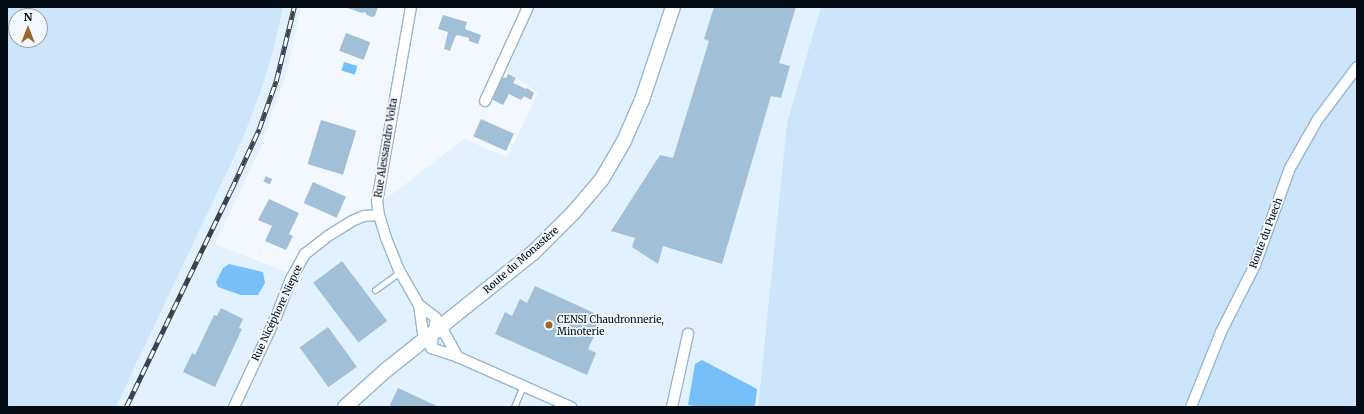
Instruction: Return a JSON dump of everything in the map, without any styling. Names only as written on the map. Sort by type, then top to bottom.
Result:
[{"type":"street","name":"Rue Alessandro Volta","points":[[411,7],[378,188],[377,201],[379,215],[400,272],[419,305],[423,333],[435,332],[436,318],[419,305]]},
{"type":"street","points":[[485,101],[528,7]]},
{"type":"street","name":"Route du Monastère","points":[[345,407],[385,371],[435,332],[555,233],[602,179],[624,140],[642,100],[673,7]]},
{"type":"street","name":"Route du Puech","points":[[1191,407],[1221,332],[1255,265],[1290,168],[1318,119],[1357,67]]},
{"type":"street","name":"Rue Nicéphore Niepce","points":[[234,407],[276,317],[291,279],[305,254],[328,236],[352,221],[364,216],[379,215]]},
{"type":"street","points":[[458,357],[444,332],[435,332],[432,348],[458,357],[571,407]]},
{"type":"street","points":[[672,407],[688,334]]},
{"type":"lane","points":[[375,290],[400,272]]},
{"type":"lane","points":[[514,407],[523,386]]},
{"type":"shaded area","points":[[7,7],[283,7],[275,44],[261,91],[242,140],[116,407],[7,407]]},
{"type":"shaded area","points":[[283,7],[301,7],[287,71],[261,147],[215,244],[289,273],[464,139],[507,157],[538,93],[507,71],[529,7],[821,7],[787,123],[758,407],[116,407],[242,140],[261,91],[275,44]]},
{"type":"shaded area","points":[[821,7],[1357,7],[1357,407],[758,407],[787,123]]},
{"type":"water","points":[[344,62],[357,66],[355,75],[341,71]]},
{"type":"water","points":[[229,264],[263,272],[265,283],[258,295],[241,295],[218,287],[216,282],[223,268]]},
{"type":"water","points":[[702,360],[757,389],[755,407],[699,407],[688,405],[695,364]]},
{"type":"building","points":[[345,7],[378,7],[375,16],[372,17],[367,15],[365,12],[362,13]]},
{"type":"building","points":[[714,7],[796,7],[779,63],[790,66],[781,98],[771,96],[722,264],[663,246],[658,264],[632,247],[635,238],[611,231],[660,155],[673,158],[709,41],[704,39]]},
{"type":"building","points":[[443,15],[467,22],[465,29],[481,35],[478,44],[469,41],[469,38],[457,35],[450,51],[444,49],[448,32],[438,29]]},
{"type":"building","points":[[346,33],[370,42],[363,60],[339,51]]},
{"type":"building","points":[[508,74],[516,78],[513,83],[526,89],[527,88],[534,93],[531,100],[524,96],[521,100],[509,94],[503,105],[491,99],[502,77],[506,78]]},
{"type":"building","points":[[481,119],[514,134],[506,151],[473,136]]},
{"type":"building","points":[[321,120],[356,131],[343,175],[308,164]]},
{"type":"building","points":[[266,176],[272,179],[270,185],[263,181]]},
{"type":"building","points":[[313,182],[346,197],[337,218],[304,203]]},
{"type":"building","points":[[269,199],[299,213],[289,234],[293,236],[286,250],[265,241],[272,226],[258,220]]},
{"type":"building","points":[[342,261],[387,321],[358,343],[313,283]]},
{"type":"building","name":"CENSI Chaudronnerie, Minoterie","points":[[535,286],[603,317],[588,349],[596,353],[587,375],[495,334],[505,312],[512,316],[520,299],[527,303]]},
{"type":"building","points":[[221,308],[243,319],[239,328],[242,329],[215,387],[183,372],[192,353],[195,355],[214,315],[217,316]]},
{"type":"building","points":[[328,327],[357,367],[328,387],[300,348]]},
{"type":"building","points":[[398,388],[439,407],[389,407]]},
{"type":"railway","points":[[126,407],[259,129],[276,81],[294,7]]},
{"type":"place","name":"CENSI Chaudronnerie, Minoterie","points":[[549,325]]}]
